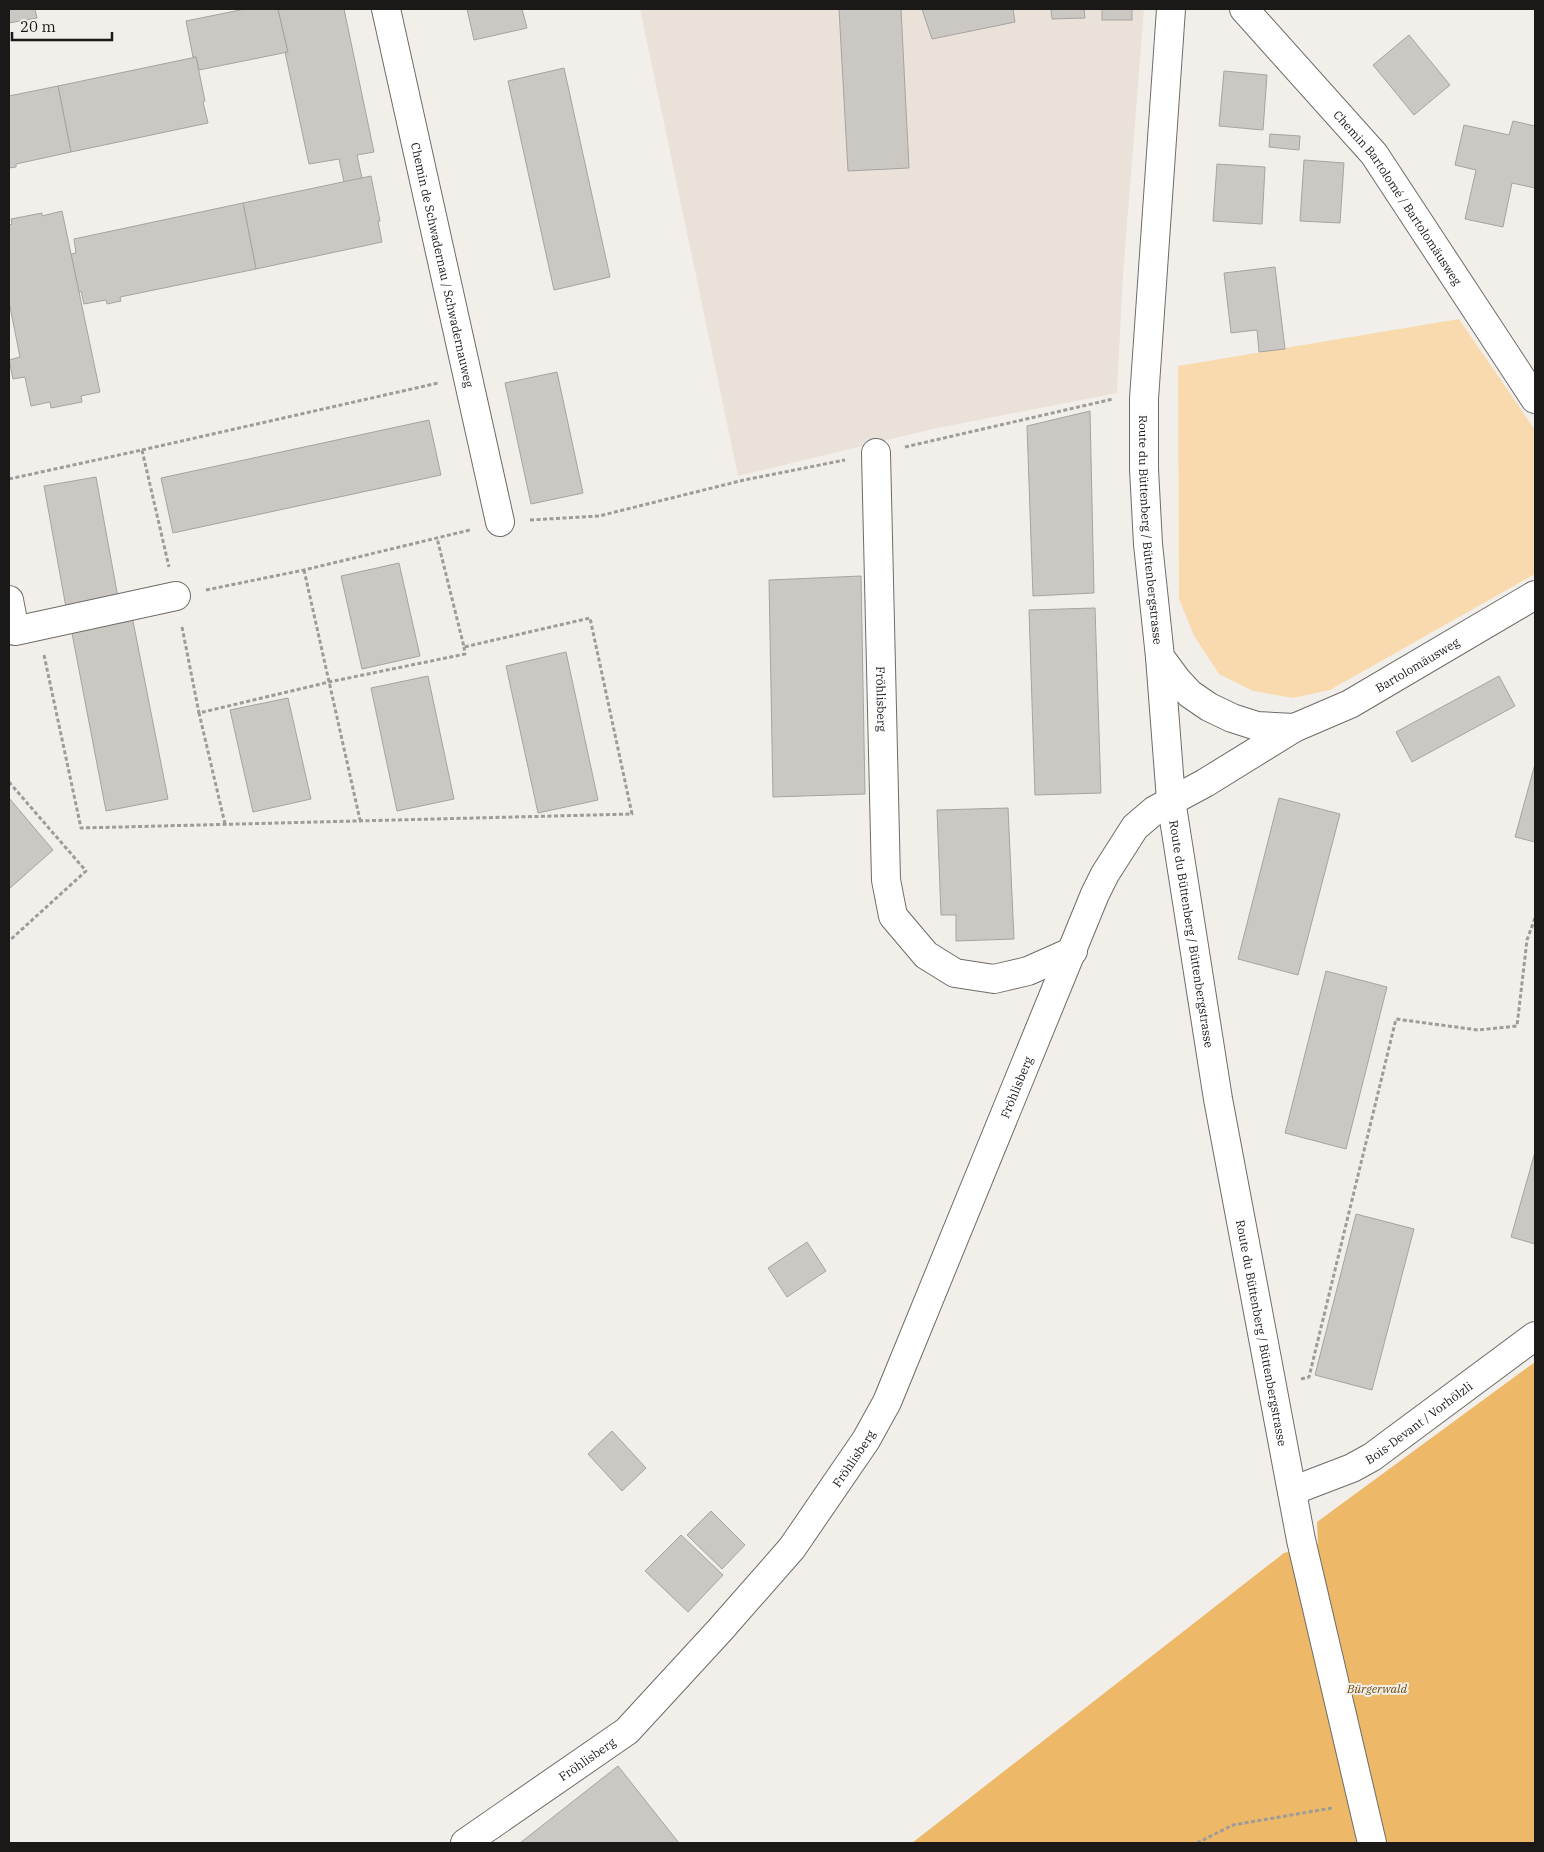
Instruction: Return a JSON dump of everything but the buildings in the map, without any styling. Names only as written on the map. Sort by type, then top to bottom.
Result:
[{"type":"street","name":"Chemin de Schwadernau / Schwadernauweg","points":[[386,9],[500,522]]},
{"type":"street","name":"Route du Büttenberg / Büttenbergstrasse","points":[[1171,9],[1144,399],[1144,469],[1148,544],[1160,657],[1171,800],[1218,1099],[1292,1491],[1305,1558],[1372,1843]]},
{"type":"street","name":"Chemin Bartolomé / Bartolomäusweg","points":[[1244,9],[1374,154],[1426,236],[1535,399]]},
{"type":"street","name":"Fröhlisberg","points":[[876,453],[886,880],[893,916],[926,955],[955,973],[994,979],[1028,971],[1073,951]]},
{"type":"street","name":"Bartolomäusweg","points":[[1171,800],[1206,783],[1294,728],[1350,704],[1535,595]]},
{"type":"street","points":[[9,600],[15,631],[176,596]]},
{"type":"street","name":"Bartolomäusweg","points":[[1160,657],[1190,694],[1209,707],[1232,718],[1257,726],[1294,728]]},
{"type":"street","name":"Fröhlisberg","points":[[465,1843],[626,1731],[720,1630],[792,1548],[866,1440],[887,1402],[1095,894],[1105,874],[1135,827],[1155,810],[1171,800]]},
{"type":"street","name":"Bois-Devant / Vorhölzli","points":[[1292,1491],[1352,1468],[1372,1457],[1535,1336]]},
{"type":"path","points":[[9,479],[468,376]]},
{"type":"path","points":[[1068,411],[1121,398]]},
{"type":"path","points":[[142,450],[176,596],[199,713],[225,824]]},
{"type":"path","points":[[176,596],[304,570],[500,522],[599,516],[744,480]]},
{"type":"path","points":[[199,713],[329,682],[465,654],[437,538]]},
{"type":"path","points":[[304,570],[360,820]]},
{"type":"path","points":[[38,626],[81,828],[632,814],[590,618],[464,647]]},
{"type":"path","points":[[9,782],[86,871],[9,941]]},
{"type":"path","points":[[1294,1380],[1309,1377],[1396,1018],[1478,1030],[1517,1026],[1527,940],[1535,918]]},
{"type":"path","points":[[1197,1843],[1233,1825],[1318,1812],[1362,1801]]},
{"type":"shaded area","points":[[640,9],[1144,9],[1123,276],[1117,393],[933,429],[738,476]]},
{"type":"shaded area","points":[[1459,319],[1535,430],[1535,574],[1330,690],[1293,698],[1253,691],[1219,674],[1194,636],[1179,599],[1178,366]]},
{"type":"green space","name":"Bürgerwald","points":[[1535,1362],[1535,1843],[912,1843],[1284,1553],[1318,1544],[1317,1522]]}]
